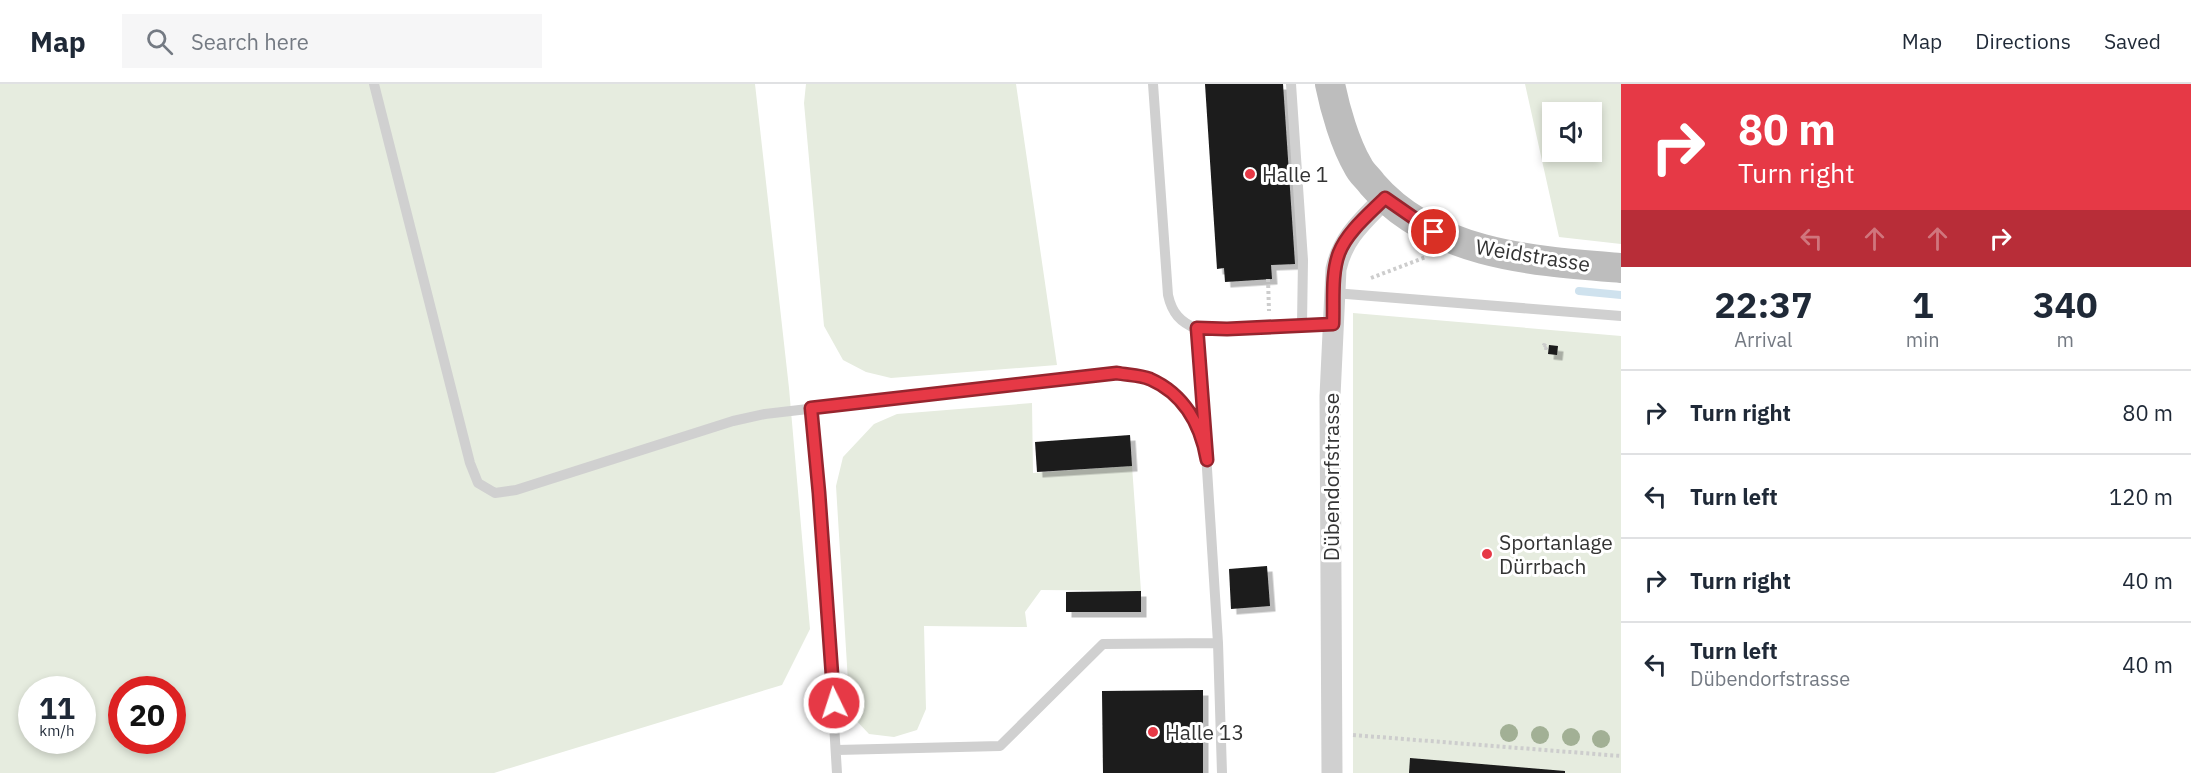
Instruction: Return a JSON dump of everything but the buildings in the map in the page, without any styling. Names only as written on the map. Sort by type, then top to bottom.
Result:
[{"type":"main road","name":"Weidstrasse","points":[[1330,84],[1335,110],[1358,167],[1385,198],[1434,232],[1461,243],[1502,254],[1570,264],[1621,268]]},
{"type":"street","name":"Dübendorfstrasse","points":[[1332,773],[1330,396],[1334,293],[1339,252],[1350,235],[1385,198]]},
{"type":"lane","points":[[374,84],[470,463],[478,483],[495,493],[516,490],[733,421],[765,414],[1117,373],[1149,379],[1177,397],[1196,422],[1207,460]]},
{"type":"lane","points":[[1153,84],[1168,295],[1170,307],[1176,316],[1188,325],[1197,328],[1227,329],[1333,324]]},
{"type":"lane","points":[[1290,84],[1303,260],[1302,324]]},
{"type":"lane","points":[[1334,293],[1621,316]]},
{"type":"lane","points":[[1197,328],[1218,643],[1222,773]]},
{"type":"lane","points":[[811,408],[820,505],[837,773]]},
{"type":"lane","points":[[837,750],[1000,746],[1103,644],[1218,643]]},
{"type":"path","points":[[1334,293],[1461,243]]},
{"type":"path","points":[[1268,279],[1270,326]]},
{"type":"path","points":[[1332,733],[1621,756]]},
{"type":"shaded area","points":[[0,84],[755,84],[789,388],[810,629],[782,685],[494,773],[0,773]]},
{"type":"shaded area","points":[[806,84],[1016,84],[1057,365],[891,378],[866,372],[843,360],[824,326],[804,103]]},
{"type":"shaded area","points":[[1525,84],[1621,84],[1621,244],[1559,237],[1542,162],[1602,162],[1602,102],[1542,102],[1542,160]]},
{"type":"shaded area","name":"Sportanlage Dürrbach","points":[[1353,313],[1621,336],[1621,773],[1353,773]]},
{"type":"shaded area","points":[[1032,403],[1033,473],[1132,466],[1141,591],[1041,590],[1025,612],[1027,627],[924,626],[926,709],[917,730],[894,737],[869,734],[850,714],[836,486],[843,457],[874,424],[897,414]]},
{"type":"waterway","points":[[1579,291],[1621,295]]},
{"type":"place","name":"Halle 1","points":[[1250,174]]},
{"type":"place","name":"Sportanlage Dürrbach","points":[[1487,554]]},
{"type":"place","name":"Halle 13","points":[[1153,732]]},
{"type":"route","points":[[834,703],[811,408],[1117,373],[1149,379],[1177,397],[1196,422],[1207,460],[1197,328],[1213,330],[1333,324],[1339,252],[1350,235],[1385,198],[1434,232]]}]
